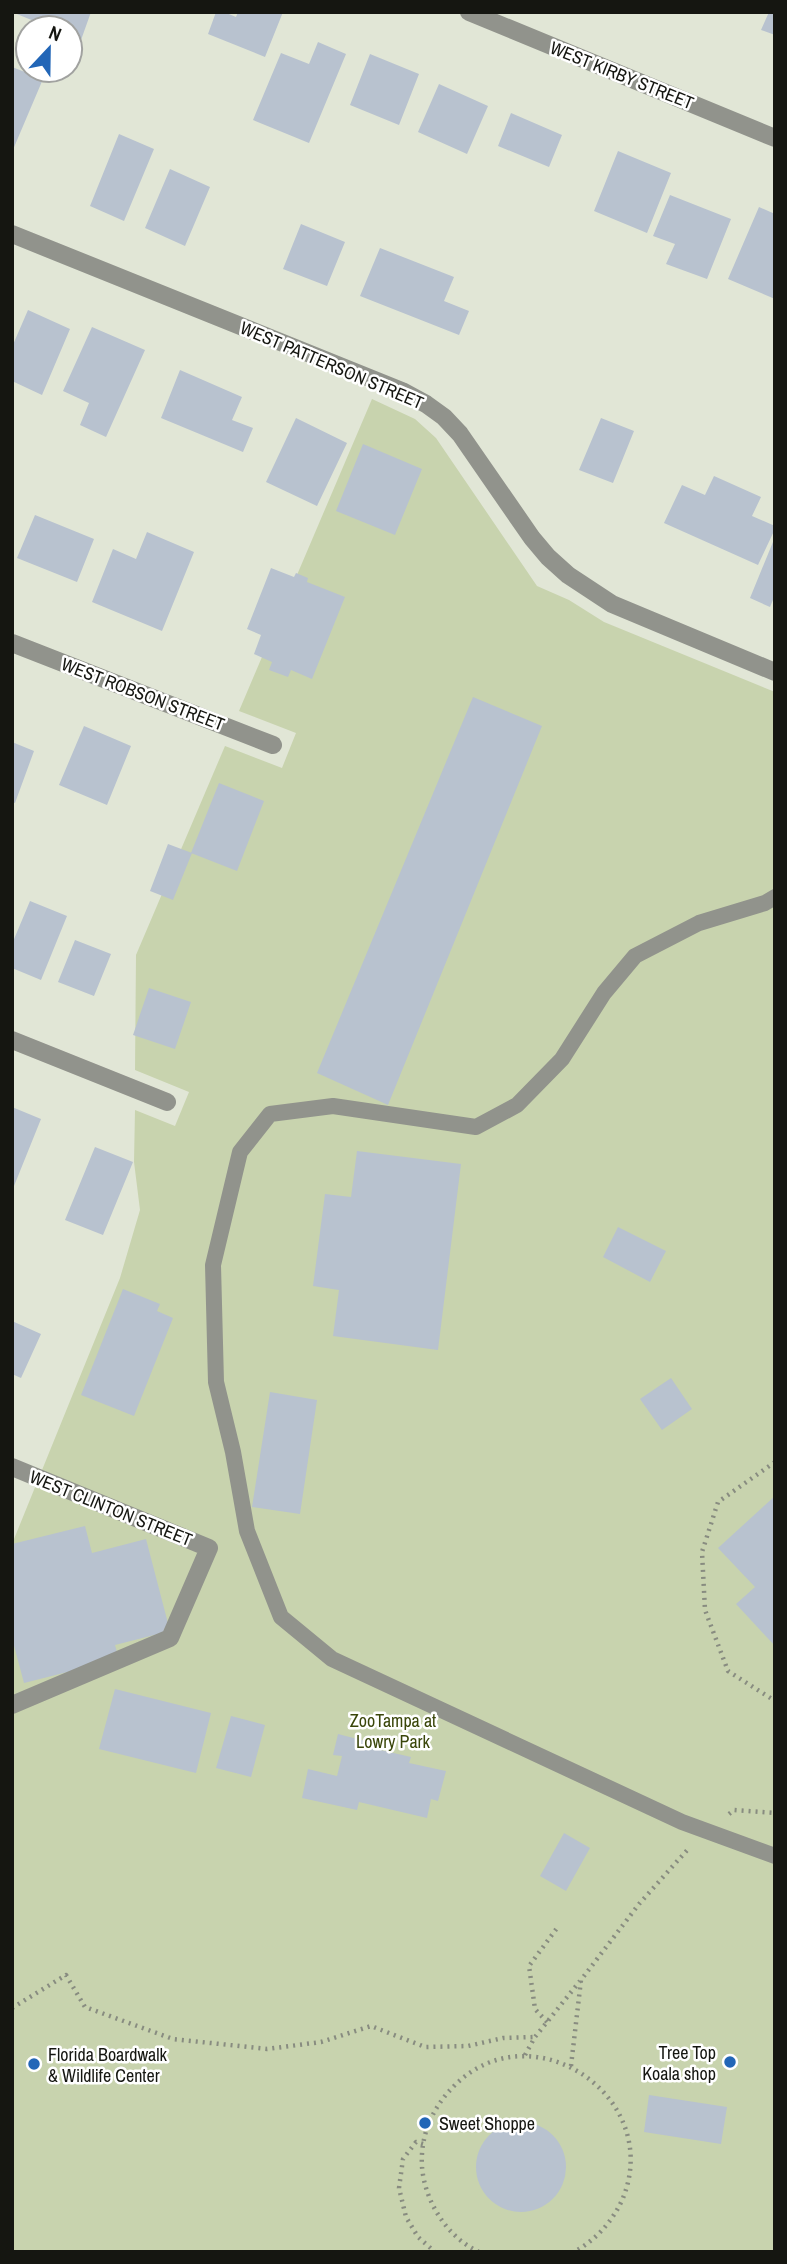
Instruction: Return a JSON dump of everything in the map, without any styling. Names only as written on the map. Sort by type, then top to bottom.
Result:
[{"type":"street","name":"WEST KIRBY STREET","points":[[470,12],[775,138]]},
{"type":"street","name":"WEST PATTERSON STREET","points":[[12,234],[402,391],[426,404],[444,417],[460,434],[532,538],[568,575],[611,604],[775,672]]},
{"type":"street","name":"WEST ROBSON STREET","points":[[12,643],[273,745]]},
{"type":"street","points":[[12,1040],[167,1102]]},
{"type":"street","name":"WEST CLINTON STREET","points":[[12,1467],[209,1548],[170,1638],[12,1705]]},
{"type":"lane","points":[[775,898],[699,923],[635,956],[604,993],[562,1059],[517,1105],[476,1127],[332,1106],[270,1114],[240,1152],[213,1265],[216,1382],[233,1452],[247,1531],[281,1617],[332,1658],[682,1822],[775,1856]]},
{"type":"path","points":[[775,1462],[718,1502],[702,1552],[705,1610],[728,1671],[775,1701]]},
{"type":"path","points":[[727,1815],[734,1810],[775,1814]]},
{"type":"path","points":[[524,2056],[547,2022],[639,1904],[697,1839]]},
{"type":"path","points":[[547,2022],[535,2009],[529,1966],[557,1928]]},
{"type":"path","points":[[12,2008],[66,1975],[85,2007],[173,2039],[267,2049],[321,2042],[371,2026],[425,2047],[468,2046],[503,2038],[536,2037]]},
{"type":"path","points":[[571,2066],[581,1980]]},
{"type":"path","points":[[479,2252],[452,2233],[437,2214],[427,2192],[422,2168],[423,2144],[436,2108],[461,2078],[484,2064],[524,2056],[548,2058],[571,2066],[591,2079],[608,2096],[621,2116],[628,2139],[630,2163],[627,2187],[618,2209],[587,2245],[574,2252]]},
{"type":"path","points":[[423,2144],[416,2142],[403,2159],[399,2188],[406,2217],[418,2237],[435,2252]]},
{"type":"green space","name":"ZooTampa at Lowry Park","points":[[372,399],[415,419],[436,438],[537,586],[569,600],[604,622],[775,692],[775,2252],[12,2252],[12,1544],[120,1278],[140,1210],[134,1162],[135,1110],[175,1126],[189,1092],[135,1070],[136,955],[225,746],[282,768],[296,733],[239,711]]},
{"type":"building","points":[[12,12],[91,12],[84,32],[84,14]]},
{"type":"building","points":[[216,12],[236,17],[238,12],[283,12],[265,57],[208,34]]},
{"type":"building","points":[[769,12],[775,12],[775,35],[761,30]]},
{"type":"building","points":[[318,42],[346,54],[309,143],[253,120],[281,53],[309,64]]},
{"type":"building","points":[[370,54],[419,74],[399,125],[350,105]]},
{"type":"building","points":[[12,67],[14,84],[41,84],[12,152]]},
{"type":"building","points":[[439,84],[488,106],[467,154],[418,132]]},
{"type":"building","points":[[511,113],[562,135],[549,167],[498,146]]},
{"type":"building","points":[[119,134],[154,149],[124,221],[90,206]]},
{"type":"building","points":[[618,151],[671,173],[647,233],[594,211]]},
{"type":"building","points":[[170,169],[210,187],[185,246],[145,228]]},
{"type":"building","points":[[670,195],[731,219],[707,279],[666,264],[675,244],[653,236]]},
{"type":"building","points":[[759,207],[775,214],[775,299],[728,279]]},
{"type":"building","points":[[301,224],[345,242],[327,286],[283,269]]},
{"type":"building","points":[[380,248],[454,277],[444,301],[469,311],[459,335],[360,296]]},
{"type":"building","points":[[28,310],[70,329],[42,395],[12,381],[12,347]]},
{"type":"building","points":[[92,327],[145,350],[106,437],[80,425],[89,403],[63,391]]},
{"type":"building","points":[[180,370],[242,397],[232,420],[253,428],[243,452],[161,418]]},
{"type":"building","points":[[296,418],[347,443],[317,506],[266,482]]},
{"type":"building","points":[[601,418],[634,431],[613,483],[579,470]]},
{"type":"building","points":[[363,444],[422,469],[395,535],[336,511]]},
{"type":"building","points":[[714,476],[761,497],[752,516],[775,526],[775,529],[758,565],[664,523],[682,485],[705,495]]},
{"type":"building","points":[[35,515],[94,539],[77,582],[17,558]]},
{"type":"building","points":[[147,532],[194,552],[162,631],[92,602],[113,549],[136,559]]},
{"type":"building","points":[[775,537],[775,595],[770,607],[750,598]]},
{"type":"building","points":[[271,568],[294,577],[296,573],[308,578],[307,582],[345,597],[312,679],[291,670],[288,677],[269,670],[272,662],[254,654],[261,635],[247,629]]},
{"type":"building","points":[[473,697],[542,726],[388,1105],[317,1073]]},
{"type":"building","points":[[84,726],[131,746],[107,805],[59,785]]},
{"type":"building","points":[[12,742],[34,751],[15,803],[12,802]]},
{"type":"building","points":[[219,783],[264,801],[237,871],[191,853]]},
{"type":"building","points":[[168,844],[192,853],[173,900],[150,891]]},
{"type":"building","points":[[30,901],[67,916],[41,980],[12,968],[12,944]]},
{"type":"building","points":[[75,940],[111,954],[94,996],[58,982]]},
{"type":"building","points":[[149,988],[191,1002],[175,1049],[133,1035]]},
{"type":"building","points":[[12,1107],[41,1119],[12,1191]]},
{"type":"building","points":[[95,1147],[133,1162],[103,1235],[65,1220]]},
{"type":"building","points":[[357,1151],[461,1164],[438,1350],[333,1336],[339,1290],[313,1286],[325,1194],[351,1197]]},
{"type":"building","points":[[618,1227],[666,1251],[650,1282],[603,1257]]},
{"type":"building","points":[[123,1289],[160,1304],[157,1311],[173,1318],[134,1416],[81,1395]]},
{"type":"building","points":[[12,1321],[41,1334],[21,1378],[12,1374]]},
{"type":"building","points":[[671,1378],[692,1409],[662,1430],[640,1399]]},
{"type":"building","points":[[270,1392],[317,1400],[300,1514],[252,1507]]},
{"type":"building","points":[[775,1496],[775,1646],[736,1604],[755,1587],[718,1548]]},
{"type":"building","points":[[85,1526],[92,1553],[146,1539],[170,1631],[115,1645],[119,1659],[24,1683],[12,1638],[12,1544]]},
{"type":"building","points":[[115,1689],[211,1713],[196,1773],[99,1749]]},
{"type":"building","points":[[231,1716],[265,1725],[251,1777],[216,1768]]},
{"type":"building","points":[[338,1734],[373,1743],[372,1748],[411,1757],[409,1763],[446,1771],[438,1801],[431,1799],[427,1818],[359,1802],[357,1810],[302,1798],[308,1769],[337,1776],[342,1756],[333,1755]]},
{"type":"building","points":[[564,1833],[590,1848],[566,1891],[540,1876]]},
{"type":"building","points":[[649,2095],[727,2107],[721,2144],[644,2132]]},
{"type":"building","points":[[521,2122],[538,2126],[553,2135],[562,2150],[566,2167],[562,2184],[553,2199],[538,2208],[521,2212],[504,2208],[489,2199],[480,2184],[476,2167],[480,2150],[489,2135],[504,2126]]},
{"type":"place","name":"Tree Top Koala shop","points":[[730,2062]]},
{"type":"place","name":"Florida Boardwalk & Wildlife Center","points":[[34,2064]]},
{"type":"place","name":"Sweet Shoppe","points":[[425,2123]]}]
